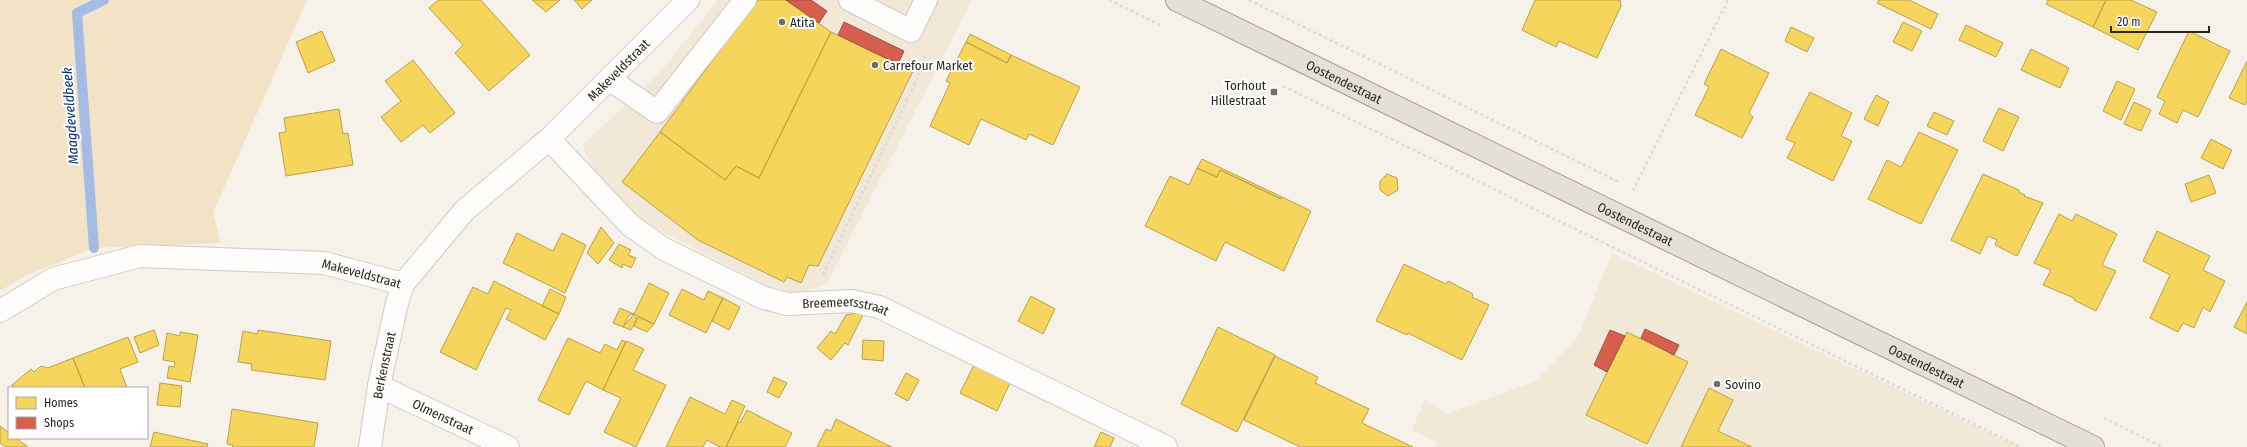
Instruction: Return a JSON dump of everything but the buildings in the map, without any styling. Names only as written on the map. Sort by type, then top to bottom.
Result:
[{"type":"main road","name":"Oostendestraat","points":[[1177,0],[2093,447]]},
{"type":"street","name":"Makeveldstraat","points":[[0,311],[52,279],[140,256],[324,263],[404,284],[464,211],[549,139],[688,0]]},
{"type":"street","points":[[609,79],[657,112],[745,0]]},
{"type":"street","points":[[850,0],[911,31],[926,0]]},
{"type":"street","name":"Breemeersstraat","points":[[549,139],[630,225],[664,249],[764,298],[787,304],[852,300],[879,307],[1166,447]]},
{"type":"street","name":"Berkenstraat","points":[[370,447],[379,386],[396,307],[404,284]]},
{"type":"street","name":"Olmenstraat","points":[[379,386],[508,447]]},
{"type":"path","points":[[1109,0],[1166,28]]},
{"type":"path","points":[[1607,244],[1728,0]]},
{"type":"path","points":[[807,303],[833,257],[926,60],[911,31]]},
{"type":"path","points":[[1279,84],[2021,447]]},
{"type":"shaded area","points":[[0,0],[307,0],[213,213],[221,243],[94,248],[25,276],[0,291]]},
{"type":"shaded area","points":[[718,0],[972,0],[826,285],[788,296],[636,218],[590,165],[583,145],[662,70]]},
{"type":"shaded area","points":[[1612,253],[2020,447],[1436,447],[1438,443],[1412,430],[1425,399],[1446,414],[1536,381],[1578,337]]},
{"type":"waterway","name":"Maagdeveldbeek","points":[[94,248],[77,13],[104,0]]},
{"type":"place","name":"Atita","points":[[782,22]]},
{"type":"place","name":"Carrefour Market","points":[[875,65]]},
{"type":"place","name":"Torhout Hillestraat","points":[[1274,92]]},
{"type":"place","name":"Sovino","points":[[1717,384]]}]
